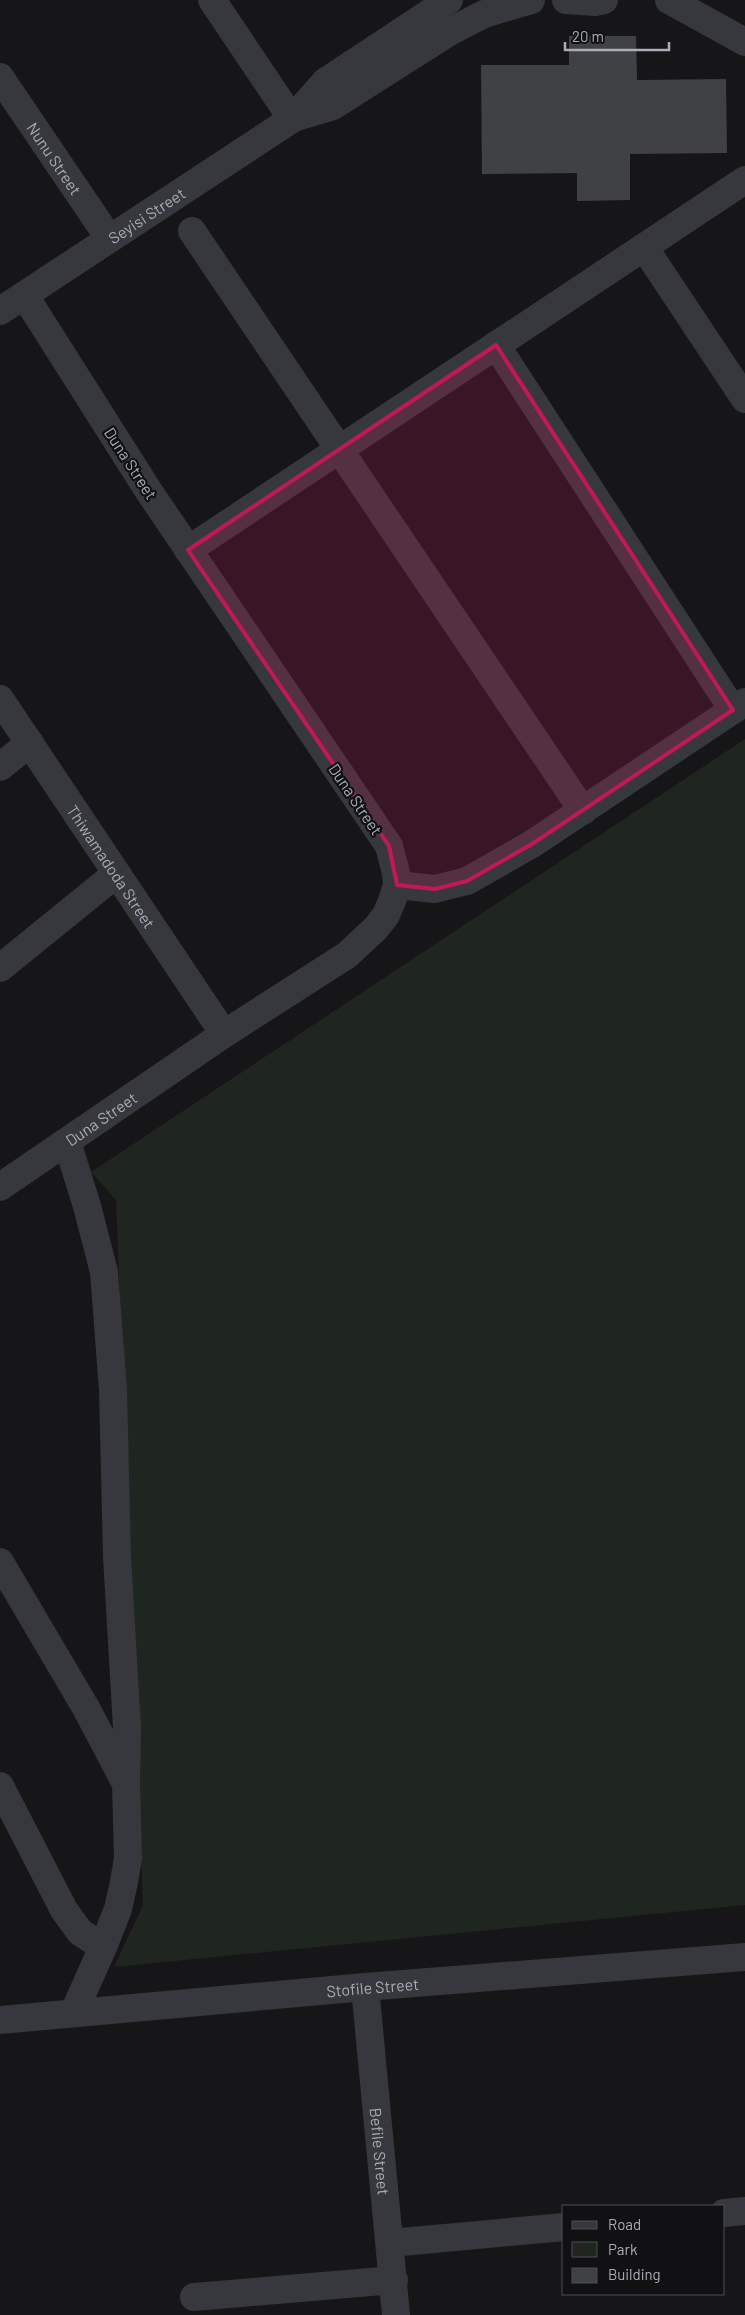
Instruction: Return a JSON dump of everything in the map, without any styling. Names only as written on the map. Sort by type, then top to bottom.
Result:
[{"type":"street","points":[[212,0],[292,119]]},
{"type":"street","name":"Seyisi Street","points":[[0,311],[292,119],[325,82],[448,0]]},
{"type":"street","name":"Seyisi Street","points":[[292,119],[333,106],[451,31],[484,14],[531,0]]},
{"type":"street","points":[[566,0],[595,2],[604,0]]},
{"type":"street","points":[[669,0],[745,42]]},
{"type":"street","name":"Nunu Street","points":[[0,77],[109,238]]},
{"type":"street","points":[[188,550],[745,180]]},
{"type":"street","points":[[192,231],[583,811]]},
{"type":"street","points":[[644,247],[745,399]]},
{"type":"street","name":"Duna Street","points":[[0,1187],[224,1034],[347,955],[376,928],[386,915],[397,885],[396,873],[388,846],[148,490],[25,296]]},
{"type":"street","points":[[397,885],[435,889],[467,881],[532,844],[739,706],[496,345]]},
{"type":"street","name":"Thiwamadoda Street","points":[[0,699],[224,1034]]},
{"type":"street","points":[[0,767],[30,744]]},
{"type":"street","points":[[0,968],[116,874]]},
{"type":"street","points":[[67,1142],[88,1206],[104,1272],[112,1390],[117,1556],[127,1728],[128,1858],[118,1909],[74,2012]]},
{"type":"street","points":[[0,1562],[86,1708],[126,1783]]},
{"type":"street","points":[[0,1786],[64,1910],[80,1932],[103,1947]]},
{"type":"street","name":"Stofile Street","points":[[0,2020],[366,1987],[745,1957]]},
{"type":"street","name":"Befile Street","points":[[366,1987],[396,2315]]},
{"type":"street","points":[[725,2213],[745,2211]]},
{"type":"street","points":[[390,2243],[562,2227]]},
{"type":"street","points":[[194,2297],[394,2280]]},
{"type":"highlighted area","points":[[496,345],[733,710],[532,844],[467,881],[435,889],[397,885],[389,846],[188,550]]},
{"type":"green space","points":[[745,739],[745,1905],[114,1967],[143,1905],[116,1200],[91,1172]]},
{"type":"building","points":[[569,36],[636,36],[637,80],[726,79],[727,153],[630,154],[630,200],[577,201],[577,173],[482,174],[481,65],[569,65]]}]
